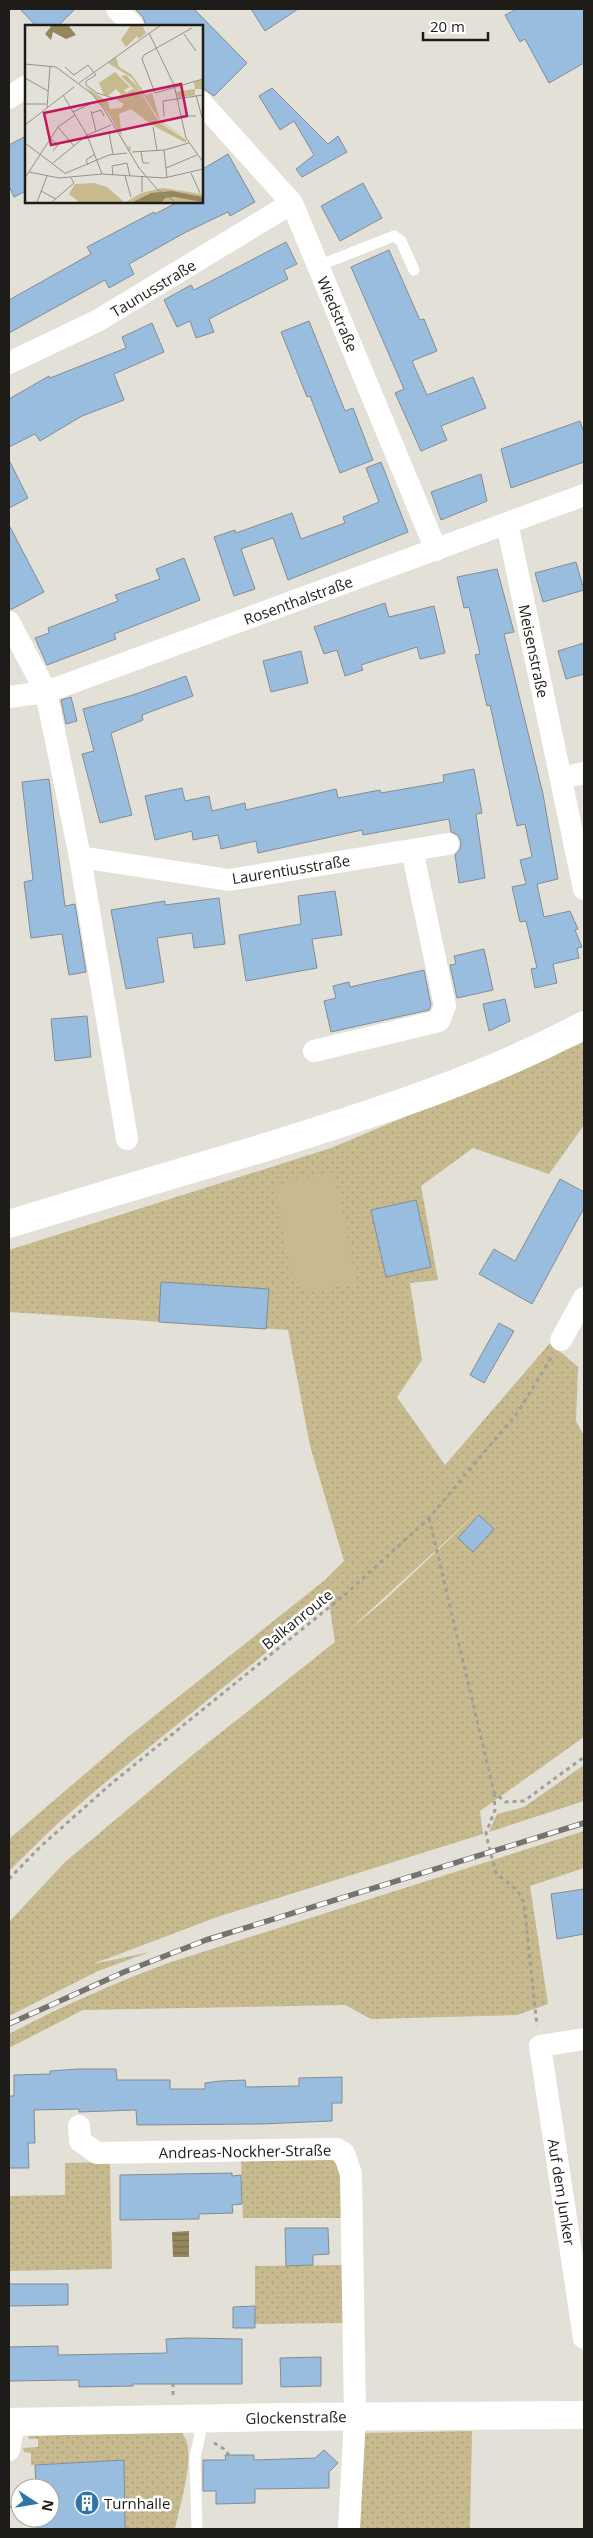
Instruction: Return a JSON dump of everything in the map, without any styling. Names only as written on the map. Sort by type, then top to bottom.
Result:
[{"type":"main road","points":[[9,1224],[318,1131],[438,1090],[489,1070],[584,1025]]},
{"type":"main road","name":"Glockenstraße","points":[[12,2422],[200,2418],[584,2415]]},
{"type":"street","points":[[9,98],[25,87]]},
{"type":"street","name":"Wiedstraße","points":[[202,103],[292,203],[436,550]]},
{"type":"street","name":"Taunusstraße","points":[[9,363],[97,321],[292,203]]},
{"type":"street","name":"Rosenthalstraße","points":[[9,698],[46,692],[584,495]]},
{"type":"street","name":"Meisenstraße","points":[[508,523],[584,889]]},
{"type":"street","points":[[9,622],[46,692],[80,857],[127,1138]]},
{"type":"street","points":[[561,778],[584,773]]},
{"type":"street","name":"Laurentiusstraße","points":[[80,857],[229,880],[448,844]]},
{"type":"street","points":[[314,1051],[439,1021],[445,1006],[412,850]]},
{"type":"street","points":[[561,1340],[584,1298]]},
{"type":"street","points":[[540,2046],[584,2039]]},
{"type":"street","name":"Auf dem Junker","points":[[540,2046],[584,2338]]},
{"type":"street","name":"Andreas-Nockher-Straße","points":[[80,2126],[80,2141],[97,2153],[337,2149],[344,2154],[351,2174],[354,2417]]},
{"type":"street","points":[[349,2529],[354,2417]]},
{"type":"street","points":[[9,2450],[12,2422]]},
{"type":"lane","points":[[318,266],[394,236],[401,241],[414,270]]},
{"type":"lane","points":[[197,2529],[195,2457],[200,2435],[200,2418]]},
{"type":"path","name":"Balkanroute","points":[[9,1879],[40,1847],[112,1783],[348,1592],[429,1518],[518,1412],[561,1340]]},
{"type":"path","points":[[429,1518],[494,1792],[495,1810],[486,1833],[496,1873],[518,1891],[524,1904],[540,2046]]},
{"type":"path","points":[[494,1792],[505,1802],[524,1801],[584,1757]]},
{"type":"shaded area","points":[[584,1042],[584,1125],[549,1174],[473,1148],[421,1186],[438,1280],[410,1283],[422,1360],[397,1397],[445,1465],[550,1343],[578,1367],[576,1421],[584,1436],[584,1737],[480,1811],[483,1834],[217,1917],[93,1964],[150,1952],[98,1971],[9,2016],[9,1922],[65,1862],[195,1753],[335,1642],[329,1602],[96,1790],[56,1825],[9,1871],[9,1839],[128,1737],[325,1580],[344,1561],[310,1446],[288,1330],[9,1312],[9,1250],[331,1148]],"holes":[[[482,1508],[384,1601],[350,1629]]]},
{"type":"shaded area","points":[[334,1173],[357,1283],[311,1292],[297,1284],[290,1268],[275,1185]]},
{"type":"shaded area","points":[[584,1765],[584,1801],[489,1832],[497,1814],[524,1807]]},
{"type":"shaded area","points":[[584,1831],[584,1868],[530,1886],[548,2004],[517,2015],[371,2019],[345,2005],[83,2010],[9,2048],[9,2034],[87,1996],[168,1963]]},
{"type":"shaded area","points":[[328,2158],[334,2162],[341,2175],[341,2218],[243,2218],[241,2159]]},
{"type":"shaded area","points":[[110,2162],[112,2269],[9,2271],[9,2196],[65,2195],[65,2163]]},
{"type":"shaded area","points":[[189,2231],[189,2257],[173,2257],[172,2232]]},
{"type":"shaded area","points":[[342,2265],[343,2323],[255,2324],[255,2266]]},
{"type":"shaded area","points":[[472,2431],[470,2529],[357,2529],[362,2433]]},
{"type":"shaded area","points":[[181,2432],[186,2440],[188,2464],[175,2529],[125,2529],[124,2460],[31,2465],[31,2453],[24,2452],[23,2448],[38,2447],[38,2439],[29,2439],[28,2436]]},
{"type":"building","points":[[20,9],[75,9],[59,25],[35,25]]},
{"type":"building","points":[[135,9],[194,9],[247,63],[214,96],[202,88],[202,25],[146,25],[143,17]]},
{"type":"building","points":[[251,9],[298,9],[265,31]]},
{"type":"building","points":[[517,9],[584,9],[584,63],[549,83],[525,39],[520,42],[505,15]]},
{"type":"building","points":[[272,88],[328,144],[338,136],[347,152],[302,177],[296,169],[314,155],[294,121],[280,130],[259,96]]},
{"type":"building","points":[[25,137],[25,192],[14,197],[9,186],[9,145]]},
{"type":"building","points":[[228,154],[255,202],[230,216],[228,212],[186,232],[129,264],[134,274],[109,288],[105,280],[9,333],[9,300],[91,254],[87,247],[154,212],[155,214],[178,202],[202,202],[202,169]]},
{"type":"building","points":[[363,183],[382,218],[340,241],[321,206]]},
{"type":"building","points":[[286,242],[297,264],[284,270],[288,279],[209,319],[214,332],[196,338],[190,321],[177,327],[164,300],[191,285],[194,290]]},
{"type":"building","points":[[389,250],[420,320],[424,319],[437,351],[412,361],[427,395],[473,377],[486,408],[441,426],[447,440],[421,451],[395,393],[404,389],[351,267]]},
{"type":"building","points":[[309,321],[345,411],[353,408],[373,460],[340,473],[310,396],[307,397],[281,332]]},
{"type":"building","points":[[152,323],[164,352],[114,374],[124,400],[82,416],[40,441],[35,434],[9,447],[9,399],[49,376],[50,378],[126,348],[122,337]]},
{"type":"building","points":[[580,421],[584,433],[584,462],[511,488],[501,449]]},
{"type":"building","points":[[9,460],[28,498],[9,508]]},
{"type":"building","points":[[381,462],[408,532],[288,580],[273,538],[241,549],[255,589],[234,596],[214,537],[235,530],[236,533],[292,513],[301,539],[345,523],[343,517],[379,502],[366,468]]},
{"type":"building","points":[[481,474],[487,501],[441,520],[431,492]]},
{"type":"building","points":[[9,525],[44,592],[12,609],[9,609]]},
{"type":"building","points":[[184,558],[200,600],[114,634],[116,639],[47,665],[35,638],[49,633],[48,628],[118,601],[115,595],[160,579],[156,569]]},
{"type":"building","points":[[576,562],[584,590],[543,602],[535,573]]},
{"type":"building","points":[[497,569],[514,632],[504,634],[543,794],[558,879],[537,884],[544,917],[570,911],[578,929],[575,930],[582,947],[577,948],[579,958],[553,964],[557,983],[535,988],[531,969],[537,968],[526,921],[520,922],[512,887],[526,884],[520,860],[532,857],[525,824],[517,826],[490,705],[487,706],[475,655],[480,654],[469,607],[464,608],[457,577]]},
{"type":"building","points":[[385,603],[389,617],[434,606],[445,653],[420,659],[417,647],[361,665],[363,670],[345,676],[337,650],[324,654],[314,627]]},
{"type":"building","points":[[584,643],[584,674],[566,679],[558,651]]},
{"type":"building","points":[[301,651],[308,683],[271,692],[263,661]]},
{"type":"building","points":[[186,676],[193,696],[142,715],[143,720],[111,733],[132,815],[100,823],[82,754],[94,751],[83,709],[133,695]]},
{"type":"building","points":[[71,697],[77,721],[66,724],[61,700]]},
{"type":"building","points":[[474,769],[482,813],[476,814],[485,878],[459,883],[455,855],[460,849],[461,842],[458,835],[451,832],[449,819],[363,835],[362,830],[258,853],[256,841],[221,849],[218,835],[193,840],[192,831],[155,840],[145,796],[182,788],[185,801],[209,796],[212,811],[245,803],[246,810],[336,789],[338,798],[380,790],[381,793],[444,782],[443,775]]},
{"type":"building","points":[[49,779],[65,906],[75,904],[86,972],[69,975],[62,934],[31,938],[24,882],[33,880],[22,782]]},
{"type":"building","points":[[335,891],[342,935],[312,939],[317,968],[246,981],[239,935],[301,924],[298,896]]},
{"type":"building","points":[[219,898],[225,944],[194,948],[192,933],[157,938],[164,982],[126,989],[111,910],[165,901],[165,905]]},
{"type":"building","points":[[484,949],[493,990],[457,998],[450,965],[456,964],[454,956]]},
{"type":"building","points":[[424,970],[431,1005],[429,1010],[331,1032],[324,1001],[336,998],[333,986],[349,982],[350,987]]},
{"type":"building","points":[[505,999],[510,1021],[489,1031],[483,1004]]},
{"type":"building","points":[[87,1016],[91,1057],[55,1061],[51,1019]]},
{"type":"building","points":[[560,1179],[584,1192],[584,1208],[532,1304],[479,1274],[494,1249],[515,1261]]},
{"type":"building","points":[[416,1200],[431,1267],[386,1277],[371,1210]]},
{"type":"building","points":[[161,1282],[269,1289],[266,1329],[159,1322]]},
{"type":"building","points":[[499,1323],[514,1331],[484,1383],[470,1375]]},
{"type":"building","points":[[479,1515],[494,1529],[473,1552],[458,1538]]},
{"type":"building","points":[[584,1889],[584,1934],[557,1939],[551,1894]]},
{"type":"building","points":[[116,2069],[117,2080],[170,2080],[170,2089],[205,2089],[205,2083],[245,2080],[246,2087],[299,2086],[299,2078],[342,2077],[342,2103],[332,2103],[332,2121],[261,2124],[137,2125],[136,2110],[79,2112],[79,2109],[34,2110],[35,2143],[28,2143],[29,2168],[9,2168],[9,2096],[14,2096],[14,2075],[50,2074],[50,2071]]},
{"type":"building","points":[[232,2173],[232,2176],[241,2175],[242,2204],[232,2205],[233,2213],[199,2214],[199,2219],[120,2220],[120,2175]]},
{"type":"building","points":[[285,2228],[328,2228],[329,2254],[313,2255],[313,2265],[286,2266]]},
{"type":"building","points":[[9,2284],[68,2284],[68,2305],[9,2306]]},
{"type":"building","points":[[255,2306],[255,2328],[233,2328],[233,2307]]},
{"type":"building","points":[[166,2339],[242,2339],[242,2384],[133,2384],[133,2386],[79,2387],[79,2380],[9,2381],[9,2347],[58,2346],[58,2355],[167,2353]]},
{"type":"building","points":[[321,2357],[321,2386],[281,2387],[280,2358]]},
{"type":"building","points":[[324,2450],[338,2463],[329,2472],[329,2488],[255,2489],[255,2503],[216,2504],[216,2491],[203,2491],[203,2460],[226,2460],[225,2455],[254,2455],[254,2460],[315,2458]]},
{"type":"building","name":"Turnhalle","points":[[124,2460],[125,2529],[37,2529],[60,2528],[60,2478],[36,2478],[35,2465]]},
{"type":"railway","points":[[9,2024],[124,1972],[206,1940],[584,1823]]},
{"type":"place","name":"Turnhalle","points":[[87,2503]]}]
